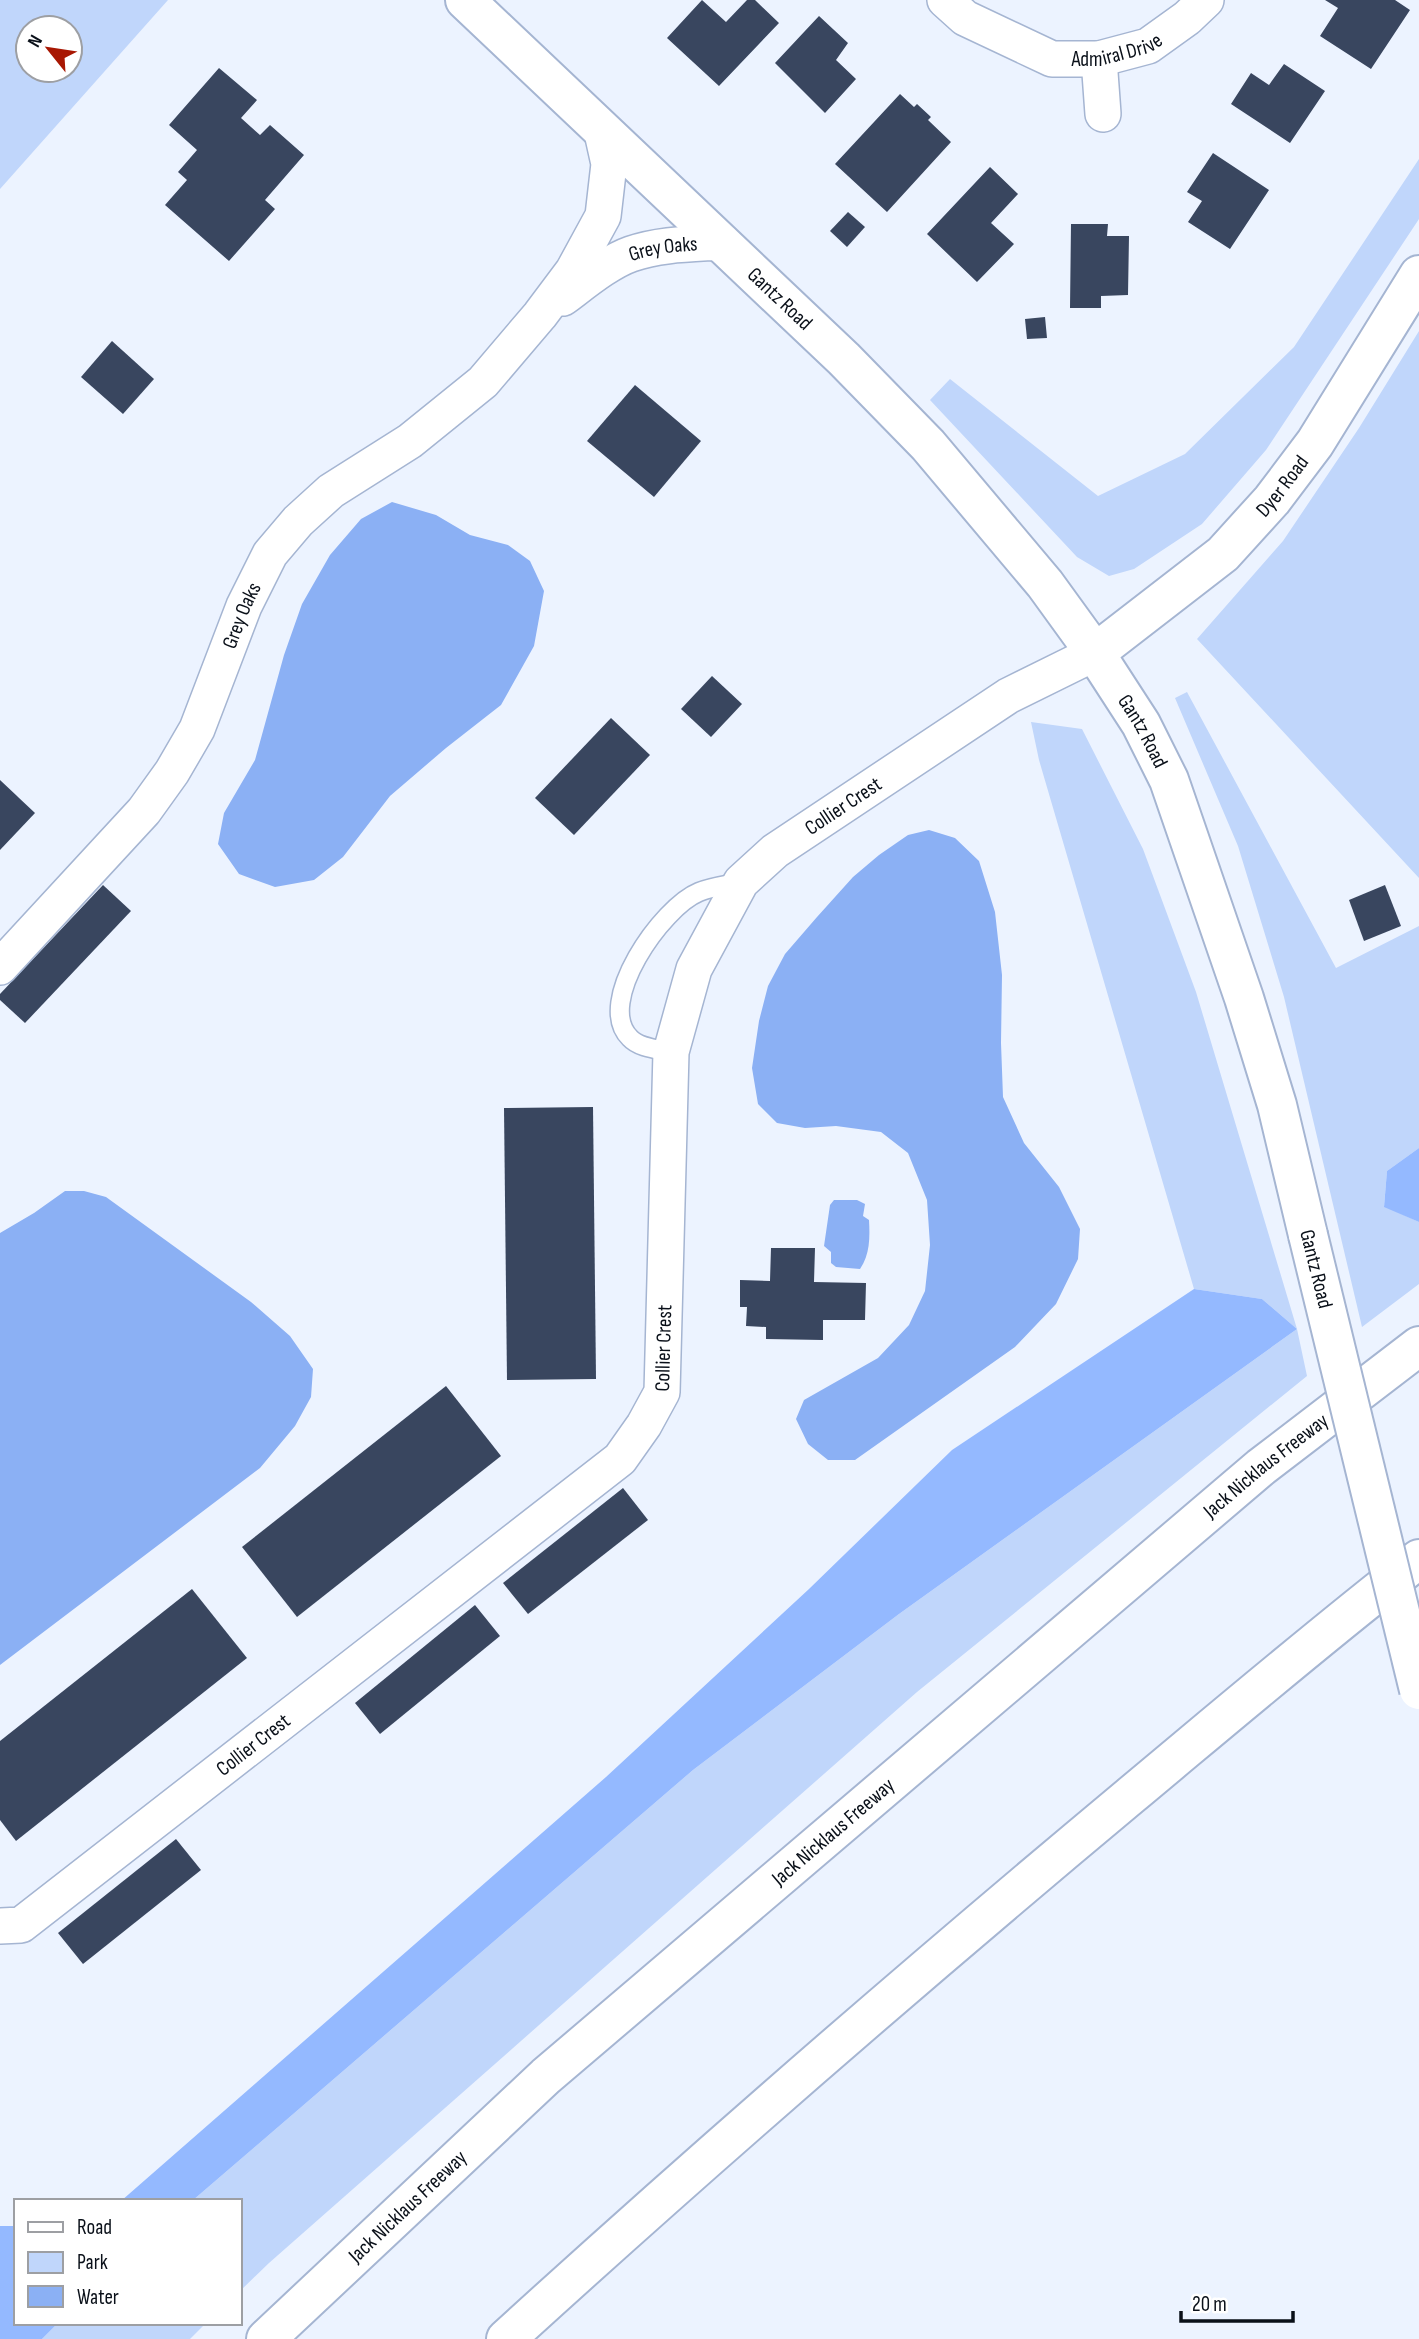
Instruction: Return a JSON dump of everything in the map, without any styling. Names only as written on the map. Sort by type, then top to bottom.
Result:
[{"type":"main road","name":"Gantz Road","points":[[465,0],[844,359],[928,445],[1045,584],[1095,653],[1141,724],[1170,780],[1252,1022],[1277,1105],[1419,1690]]},
{"type":"main road","name":"Dyer Road","points":[[1095,653],[1223,554],[1272,500],[1315,443],[1419,275]]},
{"type":"main road","name":"Jack Nicklaus Freeway","points":[[266,2339],[546,2076],[1261,1467],[1419,1346]]},
{"type":"main road","points":[[506,2339],[652,2206],[1000,1904],[1319,1638],[1419,1559]]},
{"type":"street","name":"Admiral Drive","points":[[945,0],[965,18],[1052,59],[1099,59],[1148,46],[1187,18],[1206,0]]},
{"type":"street","points":[[1099,59],[1103,114]]},
{"type":"street","name":"Grey Oaks","points":[[0,967],[144,811],[172,772],[197,729],[244,606],[277,545],[298,521],[331,491],[410,440],[483,382],[573,271],[603,216],[609,164],[601,128]]},
{"type":"street","name":"Grey Oaks","points":[[540,315],[629,254],[674,244],[722,242]]},
{"type":"street","name":"Collier Crest","points":[[0,1926],[21,1925],[620,1459],[645,1426],[662,1392],[670,1052],[694,969],[741,882],[775,851],[1007,696],[1095,653]]},
{"type":"lane","points":[[670,1052],[641,1045],[631,1039],[619,1017],[623,988],[641,952],[665,917],[697,892],[741,882]]},
{"type":"green space","points":[[0,0],[168,0],[0,189]]},
{"type":"green space","points":[[1419,159],[1419,219],[1266,450],[1202,524],[1134,569],[1109,576],[1077,557],[930,400],[950,379],[1098,496],[1185,454],[1294,347]]},
{"type":"green space","points":[[1419,331],[1419,878],[1197,639],[1283,541],[1359,428]]},
{"type":"green space","points":[[1187,692],[1336,968],[1419,926],[1419,1148],[1387,1171],[1384,1206],[1419,1222],[1419,1284],[1362,1327],[1284,997],[1238,846],[1175,698]]},
{"type":"green space","points":[[1031,722],[1082,729],[1143,849],[1196,992],[1297,1329],[1262,1299],[1194,1289],[1039,760]]},
{"type":"green space","points":[[1297,1329],[1307,1376],[917,1692],[242,2289],[242,2199],[194,2199],[693,1770],[899,1614]]},
{"type":"green space","points":[[56,2325],[204,2325],[190,2339],[42,2339]]},
{"type":"shaded area","points":[[1419,1148],[1419,1222],[1384,1207],[1387,1171]]},
{"type":"shaded area","points":[[1194,1289],[1262,1299],[1297,1329],[899,1614],[693,1770],[194,2199],[123,2199],[606,1777],[809,1589],[952,1450]]},
{"type":"shaded area","points":[[0,2226],[14,2226],[14,2325],[56,2325],[42,2339],[0,2339]]},
{"type":"water","points":[[392,502],[436,515],[470,535],[508,545],[530,561],[544,591],[534,646],[501,705],[390,796],[343,857],[314,880],[275,887],[239,874],[218,844],[224,813],[255,760],[284,655],[302,604],[330,555],[361,519]]},
{"type":"water","points":[[929,830],[955,838],[979,861],[995,912],[1002,975],[1003,1097],[1024,1143],[1059,1187],[1080,1229],[1078,1259],[1056,1304],[1015,1347],[855,1460],[828,1460],[808,1444],[796,1419],[804,1400],[878,1358],[909,1325],[925,1291],[930,1245],[927,1200],[908,1153],[881,1132],[836,1126],[805,1128],[777,1123],[758,1104],[752,1068],[759,1021],[768,986],[785,954],[817,917],[853,877],[879,855],[908,835]]},
{"type":"water","points":[[65,1191],[84,1191],[106,1197],[251,1302],[290,1336],[313,1369],[311,1397],[295,1426],[260,1468],[0,1665],[0,1233]]},
{"type":"water","points":[[834,1200],[857,1200],[865,1204],[863,1216],[869,1220],[868,1252],[860,1269],[836,1267],[831,1263],[831,1252],[824,1246],[830,1205]]},
{"type":"building","points":[[702,0],[726,22],[747,0],[755,0],[779,23],[719,86],[667,38]]},
{"type":"building","points":[[1325,0],[1395,0],[1410,10],[1371,69],[1320,36],[1338,8]]},
{"type":"building","points":[[819,16],[848,43],[836,60],[856,79],[825,113],[775,63]]},
{"type":"building","points":[[1284,64],[1325,91],[1290,143],[1231,104],[1251,73],[1269,85]]},
{"type":"building","points":[[219,68],[257,100],[241,118],[260,135],[270,125],[304,155],[265,200],[275,209],[229,261],[165,205],[187,180],[178,172],[197,150],[169,125]]},
{"type":"building","points":[[900,94],[931,117],[928,120],[951,142],[887,212],[835,164]]},
{"type":"building","points":[[1213,153],[1269,190],[1230,249],[1188,222],[1202,201],[1187,192]]},
{"type":"building","points":[[990,167],[1018,194],[991,223],[1014,244],[977,282],[927,234]]},
{"type":"building","points":[[848,212],[865,227],[847,247],[830,231]]},
{"type":"building","points":[[1071,224],[1108,224],[1107,236],[1129,236],[1128,295],[1101,296],[1101,308],[1070,308]]},
{"type":"building","points":[[1045,317],[1047,338],[1027,339],[1025,319]]},
{"type":"building","points":[[112,341],[154,379],[123,414],[81,377]]},
{"type":"building","points":[[635,385],[701,441],[654,497],[587,441]]},
{"type":"building","points":[[712,676],[742,704],[711,737],[681,709]]},
{"type":"building","points":[[611,718],[650,755],[574,835],[535,798]]},
{"type":"building","points":[[0,780],[35,813],[0,850]]},
{"type":"building","points":[[103,885],[131,911],[25,1023],[0,1000],[0,994]]},
{"type":"building","points":[[1385,885],[1401,926],[1364,941],[1349,900]]},
{"type":"building","points":[[593,1107],[596,1379],[507,1380],[504,1108]]},
{"type":"building","points":[[771,1248],[815,1248],[814,1282],[866,1283],[865,1320],[823,1320],[823,1340],[766,1339],[766,1327],[746,1326],[747,1307],[740,1307],[740,1280],[770,1281]]},
{"type":"building","points":[[446,1386],[501,1456],[297,1617],[242,1547]]},
{"type":"building","points":[[623,1488],[648,1520],[528,1614],[503,1583]]},
{"type":"building","points":[[192,1589],[247,1658],[16,1841],[0,1820],[0,1741]]},
{"type":"building","points":[[475,1605],[500,1636],[380,1734],[355,1703]]},
{"type":"building","points":[[176,1839],[201,1870],[83,1964],[58,1933]]}]
